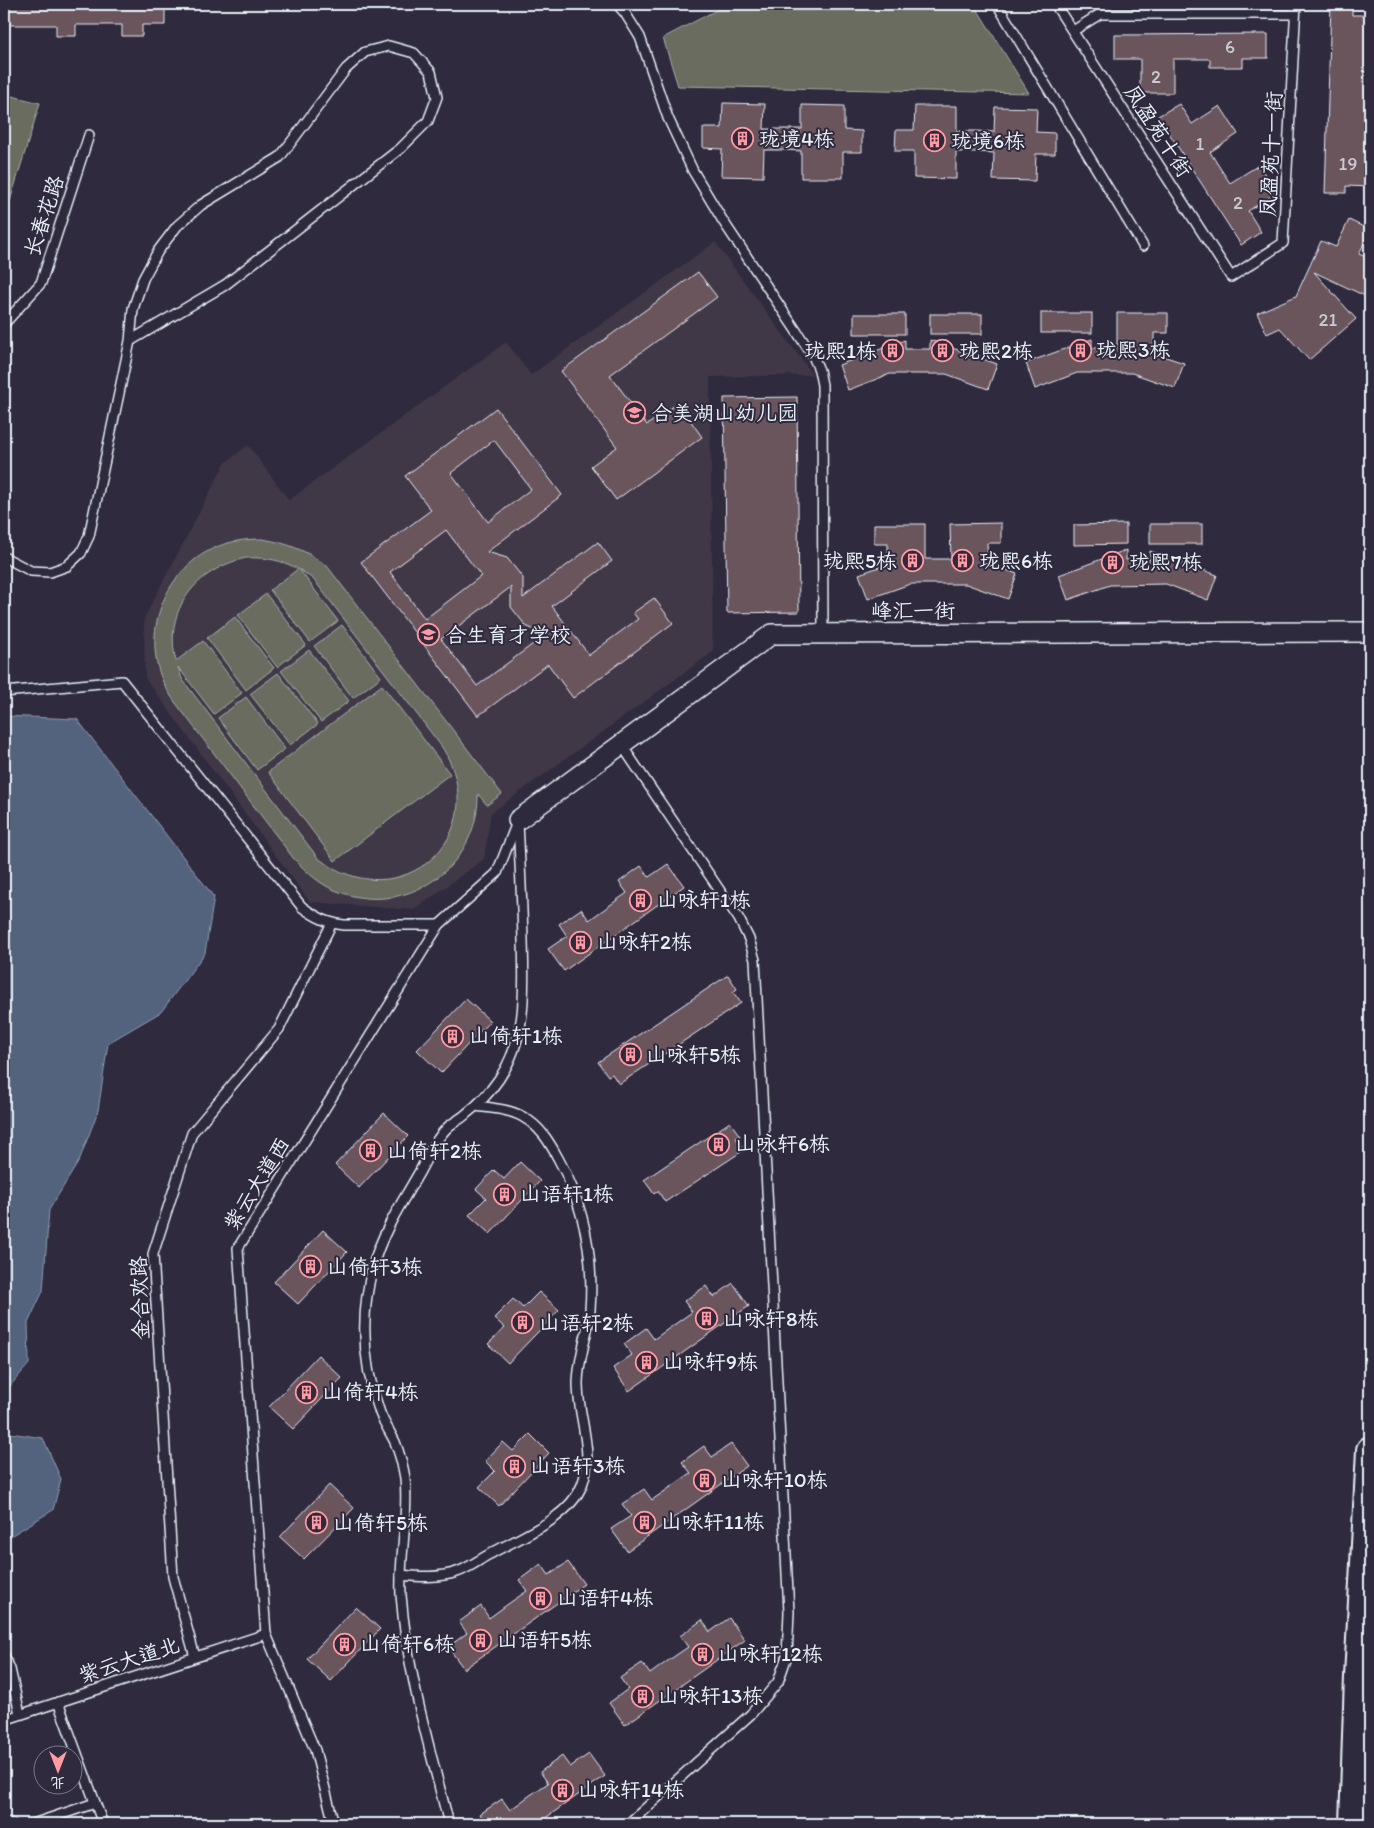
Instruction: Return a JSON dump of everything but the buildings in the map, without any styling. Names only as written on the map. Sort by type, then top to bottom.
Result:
[{"type":"main road","points":[[1353,1824],[1358,1676],[1370,1450]]},
{"type":"street","name":"峰汇一街","points":[[518,820],[772,634],[1370,632]]},
{"type":"lane","points":[[617,4],[640,37],[668,118],[693,171],[723,221],[813,356],[819,370],[822,385],[823,633]]},
{"type":"lane","points":[[997,4],[1144,246]]},
{"type":"lane","name":"凤盈苑十街","points":[[1055,4],[1231,277]]},
{"type":"lane","name":"凤盈苑十一街","points":[[1231,277],[1284,243],[1296,4]]},
{"type":"lane","points":[[1073,31],[1100,14],[1295,14]]},
{"type":"lane","points":[[4,557],[31,571],[50,572],[68,566],[81,553],[89,536],[130,341],[134,309],[143,279],[158,251],[177,226],[201,204],[280,157],[346,69],[365,52],[389,46],[414,53],[431,72],[436,97],[428,121],[401,148],[225,285],[130,341]]},
{"type":"lane","name":"长春花路","points":[[4,324],[41,283],[89,135]]},
{"type":"lane","points":[[4,692],[122,681],[302,907],[316,917],[332,924],[439,924]]},
{"type":"lane","points":[[621,744],[739,919],[749,939],[755,960],[789,1612],[787,1656],[778,1682],[752,1714],[628,1824]]},
{"type":"lane","points":[[450,1824],[412,1673],[404,1632],[401,1576],[406,1508],[404,1476],[396,1445],[381,1416],[370,1379],[365,1341],[366,1303],[373,1265],[387,1229],[436,1142],[448,1127],[476,1106],[499,1079],[511,1058],[519,1034],[524,1010],[518,820]]},
{"type":"lane","name":"紫云大道西","points":[[334,1824],[315,1750],[266,1634],[238,1248],[439,924],[497,873],[518,820]]},
{"type":"lane","name":"金合欢路","points":[[195,1657],[173,1577],[153,1254],[192,1133],[279,1029],[332,924]]},
{"type":"lane","points":[[401,1576],[430,1578],[458,1572],[553,1519],[570,1505],[582,1486],[588,1464],[587,1442],[580,1413],[578,1383],[581,1354],[590,1311],[591,1267],[585,1224],[571,1182],[550,1143],[538,1128],[522,1116],[504,1110],[476,1106]]},
{"type":"lane","name":"紫云大道北","points":[[4,1720],[266,1634]]},
{"type":"lane","points":[[4,1655],[10,1669],[20,1714]]},
{"type":"lane","points":[[58,1702],[103,1824]]},
{"type":"lane","points":[[33,1824],[95,1803]]},
{"type":"lane","points":[[4,1821],[12,1824]]},
{"type":"shaded area","name":"合生育才学校","points":[[715,242],[813,375],[710,377],[713,652],[491,813],[484,859],[414,910],[310,902],[145,678],[144,618],[225,463],[248,445],[289,500],[506,342],[531,375]]},
{"type":"green space","points":[[728,4],[974,4],[1029,93],[678,86],[663,38]]},
{"type":"green space","points":[[4,94],[40,103],[6,214],[4,214]]},
{"type":"green space","points":[[262,539],[296,548],[327,566],[502,794],[487,805],[478,794],[475,821],[466,844],[452,864],[433,880],[412,892],[388,898],[363,898],[337,891],[319,882],[294,859],[175,702],[162,679],[155,651],[155,631],[167,593],[178,576],[192,562],[209,551],[232,542]],"holes":[[[253,558],[280,561],[298,569],[270,590],[310,642],[338,621],[299,569],[314,580],[442,747],[456,780],[457,810],[449,837],[431,859],[408,874],[380,880],[349,875],[318,858],[182,679],[178,667],[214,714],[242,693],[203,641],[176,661],[173,642],[180,608],[188,594],[199,582],[213,571],[228,563]]]},
{"type":"green space","points":[[266,594],[306,645],[277,667],[238,615]]},
{"type":"green space","points":[[235,617],[274,668],[246,690],[207,638]]},
{"type":"green space","points":[[342,625],[381,677],[353,698],[314,646]]},
{"type":"green space","points":[[309,650],[349,701],[321,722],[281,671]]},
{"type":"green space","points":[[278,673],[318,724],[290,745],[250,694]]},
{"type":"green space","points":[[382,685],[450,774],[335,861],[268,772]]},
{"type":"green space","points":[[246,697],[285,749],[257,770],[218,718]]},
{"type":"water","points":[[4,716],[77,719],[214,897],[205,953],[161,1012],[108,1043],[98,1111],[79,1161],[49,1210],[43,1291],[28,1323],[29,1364],[9,1387],[4,1432]]},
{"type":"water","points":[[4,1432],[43,1438],[61,1479],[53,1510],[4,1540]]},
{"type":"place","name":"珑境4栋","points":[[743,139]]},
{"type":"place","name":"珑境6栋","points":[[935,141]]},
{"type":"place","name":"珑熙3栋","points":[[1080,350]]},
{"type":"place","name":"珑熙1栋","points":[[893,351]]},
{"type":"place","name":"珑熙2栋","points":[[943,351]]},
{"type":"place","name":"合美湖山幼儿园","points":[[635,413]]},
{"type":"place","name":"珑熙5栋","points":[[913,561]]},
{"type":"place","name":"珑熙6栋","points":[[963,561]]},
{"type":"place","name":"珑熙7栋","points":[[1113,562]]},
{"type":"place","name":"合生育才学校","points":[[429,635]]},
{"type":"place","name":"山咏轩1栋","points":[[641,900]]},
{"type":"place","name":"山咏轩2栋","points":[[581,942]]},
{"type":"place","name":"山倚轩1栋","points":[[453,1036]]},
{"type":"place","name":"山咏轩5栋","points":[[630,1055]]},
{"type":"place","name":"山咏轩6栋","points":[[719,1144]]},
{"type":"place","name":"山倚轩2栋","points":[[371,1151]]},
{"type":"place","name":"山语轩1栋","points":[[504,1194]]},
{"type":"place","name":"山倚轩3栋","points":[[311,1267]]},
{"type":"place","name":"山咏轩8栋","points":[[707,1319]]},
{"type":"place","name":"山语轩2栋","points":[[523,1323]]},
{"type":"place","name":"山咏轩9栋","points":[[647,1362]]},
{"type":"place","name":"山倚轩4栋","points":[[306,1392]]},
{"type":"place","name":"山语轩3栋","points":[[514,1466]]},
{"type":"place","name":"山咏轩10栋","points":[[705,1480]]},
{"type":"place","name":"山咏轩11栋","points":[[645,1522]]},
{"type":"place","name":"山倚轩5栋","points":[[317,1523]]},
{"type":"place","name":"山语轩4栋","points":[[541,1598]]},
{"type":"place","name":"山语轩5栋","points":[[481,1640]]},
{"type":"place","name":"山倚轩6栋","points":[[344,1644]]},
{"type":"place","name":"山咏轩12栋","points":[[702,1654]]},
{"type":"place","name":"山咏轩13栋","points":[[642,1696]]},
{"type":"place","name":"山咏轩14栋","points":[[562,1790]]}]
